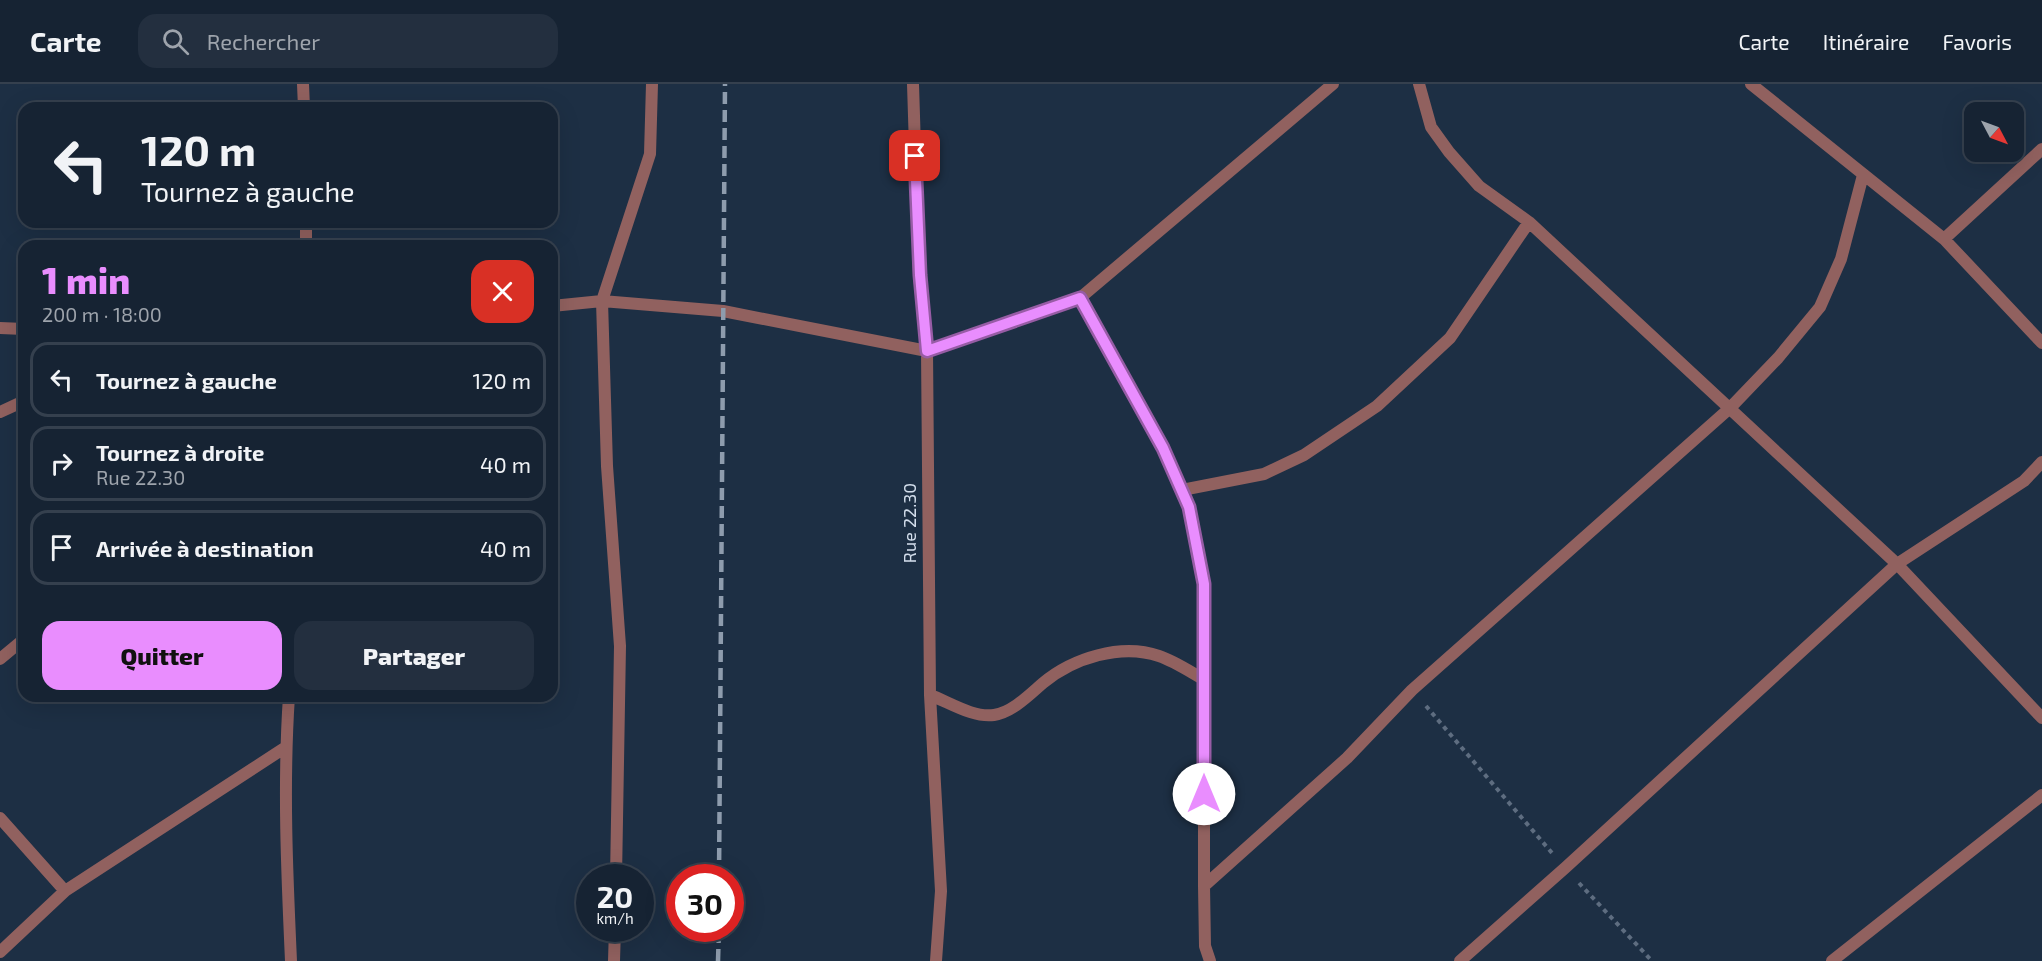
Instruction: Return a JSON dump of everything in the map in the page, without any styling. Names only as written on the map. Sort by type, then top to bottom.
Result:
[{"type":"street","points":[[303,84],[304,102]]},
{"type":"street","points":[[616,864],[620,646],[608,466],[602,300],[650,154],[652,84]]},
{"type":"street","name":"Rue 22.30","points":[[913,84],[920,275],[927,351],[930,695],[941,891],[936,961]]},
{"type":"street","points":[[558,305],[602,300],[723,311],[927,351],[1080,298],[1333,84]]},
{"type":"street","points":[[1419,84],[1431,127],[1449,152],[1479,186],[1529,222],[1897,564],[2042,718]]},
{"type":"street","points":[[1751,84],[1944,239],[2042,343]]},
{"type":"street","points":[[1944,239],[2042,149]]},
{"type":"street","points":[[1204,886],[1347,758],[1412,690],[1730,408],[1778,358],[1821,307],[1841,259],[1863,175]]},
{"type":"street","points":[[1182,490],[1264,474],[1304,455],[1377,406],[1450,338],[1529,222]]},
{"type":"street","points":[[1080,298],[1163,448],[1189,507],[1204,584],[1204,886],[1205,946],[1210,961]]},
{"type":"street","points":[[0,328],[18,329]]},
{"type":"street","points":[[0,412],[18,404]]},
{"type":"street","points":[[1460,961],[1566,868],[1897,564],[2024,480],[2042,462]]},
{"type":"street","points":[[0,659],[18,644]]},
{"type":"street","points":[[930,695],[979,715],[996,715],[1017,704],[1053,675],[1096,655],[1128,650],[1158,656],[1203,680]]},
{"type":"street","points":[[289,702],[286,747],[287,860],[291,961]]},
{"type":"street","points":[[0,952],[65,891],[286,747]]},
{"type":"street","points":[[1832,961],[2042,795]]},
{"type":"street","points":[[0,818],[65,891]]},
{"type":"street","points":[[614,961],[615,942]]},
{"type":"path","points":[[1412,690],[1566,868],[1653,961]]},
{"type":"railway","points":[[719,864],[725,84]]},
{"type":"railway","points":[[718,961],[719,942]]},
{"type":"route","points":[[915,156],[920,275],[927,351],[1080,298],[1163,448],[1189,507],[1204,584],[1204,794]]}]
